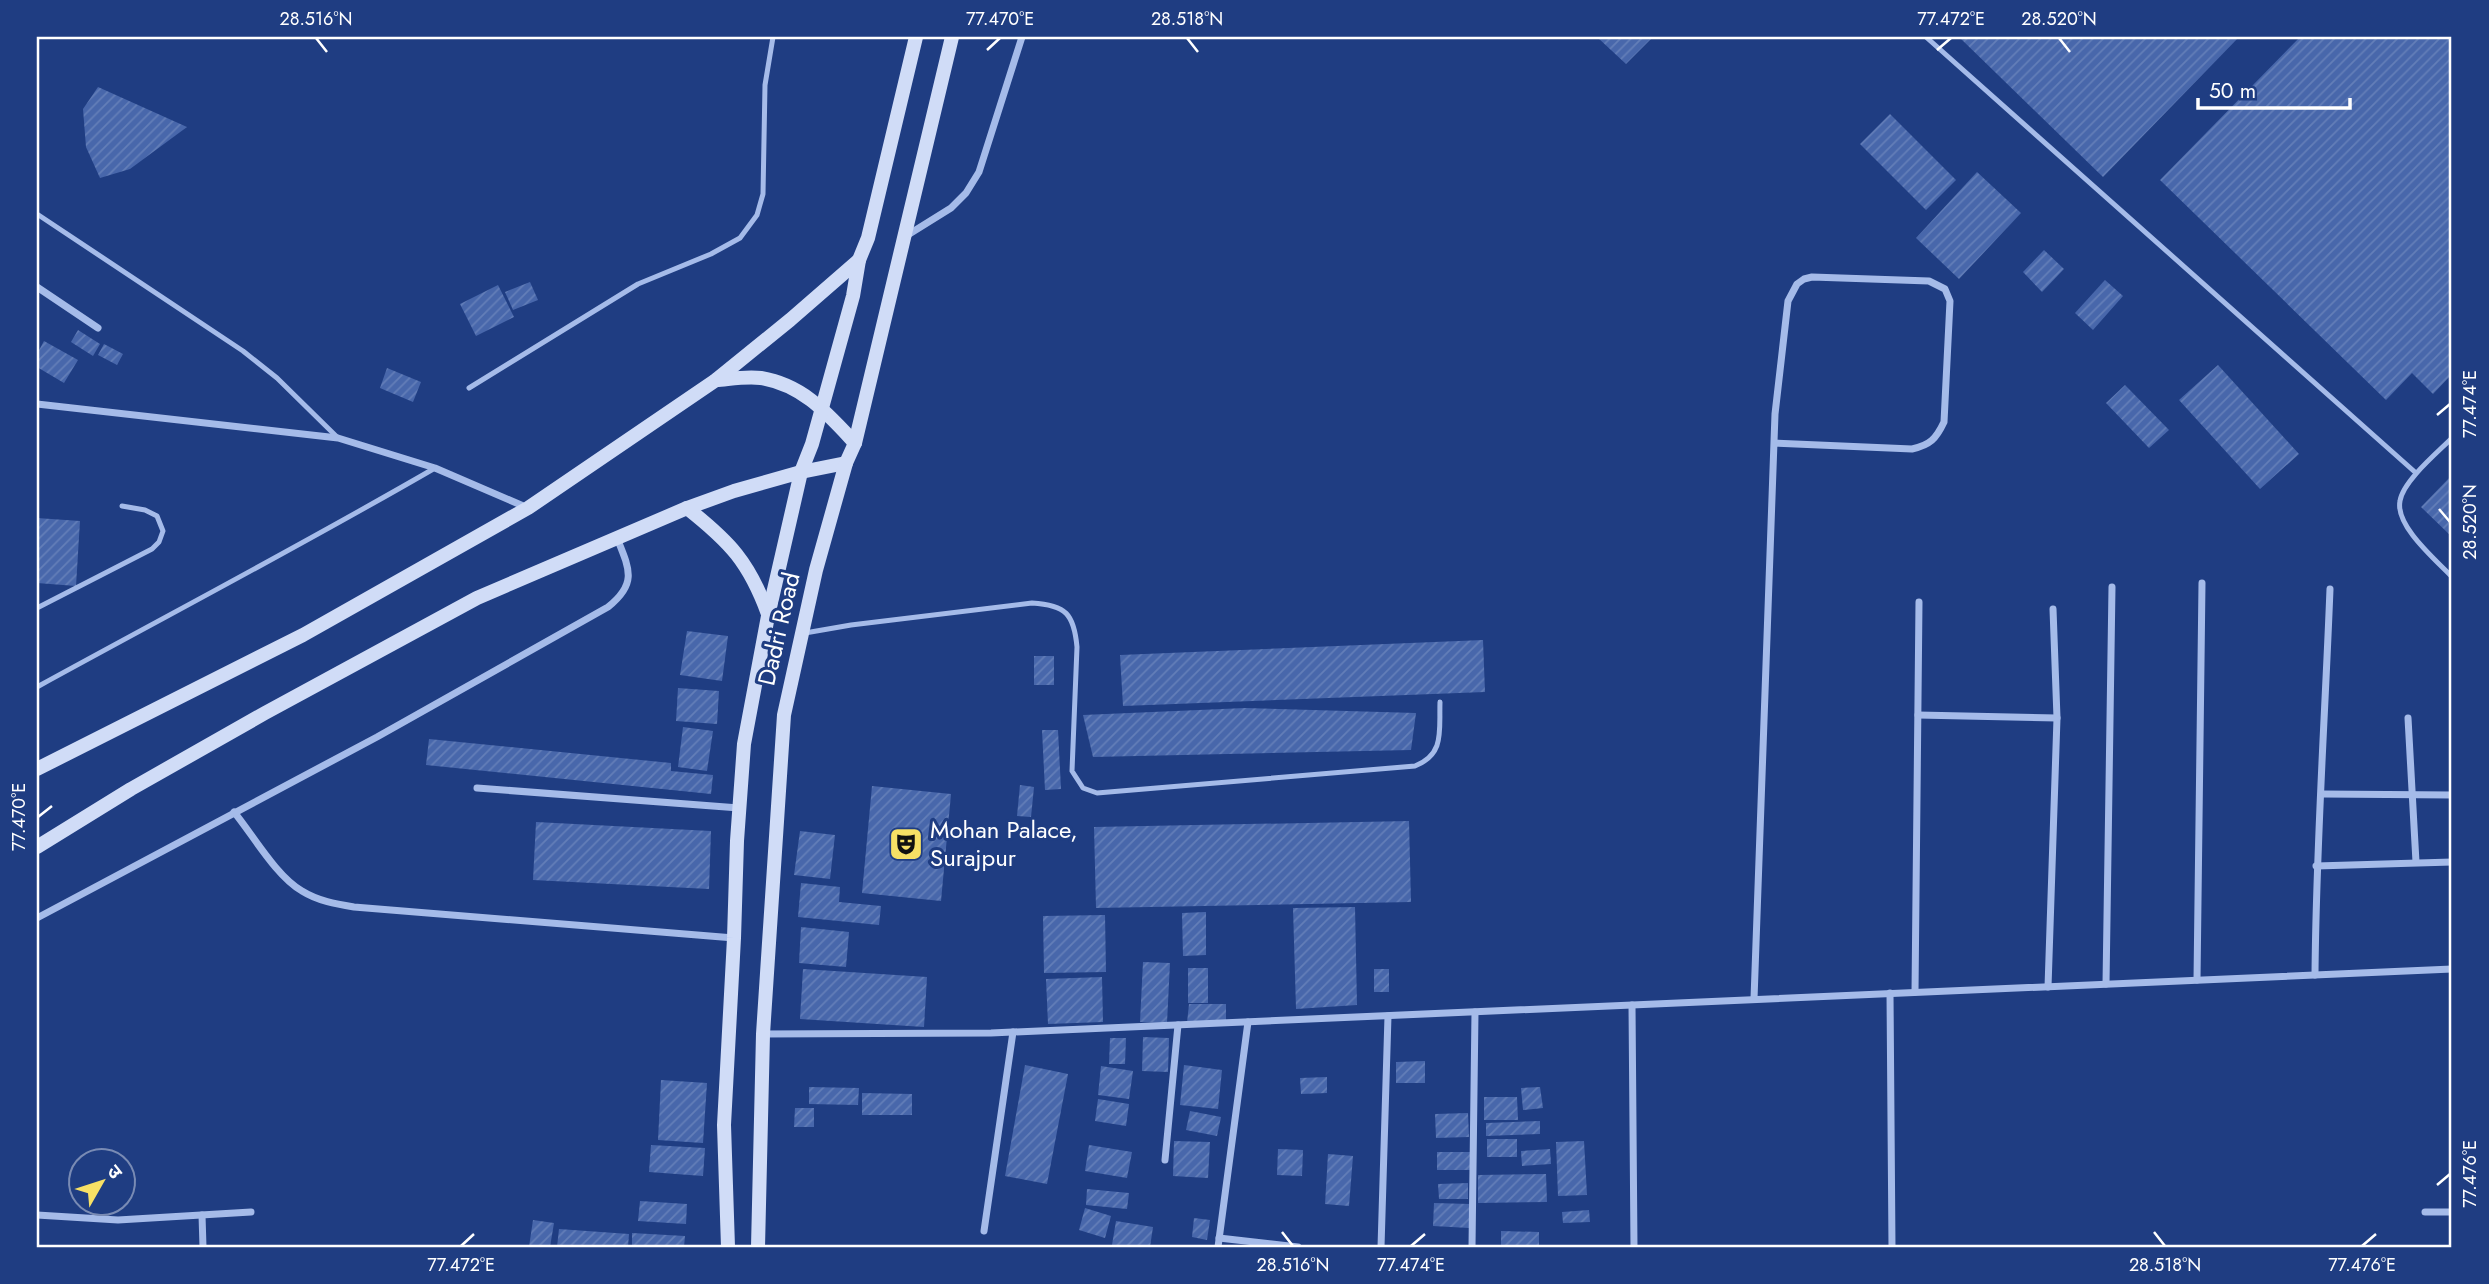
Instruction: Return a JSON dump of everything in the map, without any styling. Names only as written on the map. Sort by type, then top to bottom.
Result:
[{"type":"main road","points":[[37,769],[303,635],[528,508],[716,380],[859,260],[868,239],[916,37]]},
{"type":"main road","name":"Dadri Road","points":[[758,1247],[763,1130],[763,1034],[784,715],[816,570],[846,463],[855,443],[952,37]]},
{"type":"main road","name":"Dadri Road","points":[[728,1247],[723,1125],[744,744],[768,616],[801,472],[853,296],[859,260]]},
{"type":"main road","points":[[716,380],[758,378],[781,383],[802,392],[822,408],[855,443]]},
{"type":"main road","points":[[37,848],[131,789],[465,604],[687,508],[801,472],[846,463]]},
{"type":"main road","points":[[687,508],[718,532],[742,559],[757,584],[768,616]]},
{"type":"street","points":[[904,237],[951,208],[966,193],[979,172],[1022,37]]},
{"type":"street","points":[[1754,999],[1775,443],[1777,392],[1788,301],[1797,284],[1804,279],[1929,281],[1945,289],[1950,300],[1944,422],[1938,436],[1928,446],[1912,449],[1775,443]]},
{"type":"street","points":[[37,286],[98,328]]},
{"type":"street","points":[[37,404],[338,438],[435,468],[528,508]]},
{"type":"street","points":[[37,918],[377,737],[608,607],[622,596],[630,581],[627,562],[617,538]]},
{"type":"street","points":[[2197,980],[2202,583]]},
{"type":"street","points":[[2106,984],[2112,587]]},
{"type":"street","points":[[2315,975],[2316,866],[2322,794],[2330,589]]},
{"type":"street","points":[[1915,992],[1919,602]]},
{"type":"street","points":[[2048,987],[2057,718],[2053,609]]},
{"type":"street","points":[[1918,715],[2057,718]]},
{"type":"street","points":[[2408,719],[2416,862]]},
{"type":"street","points":[[477,788],[739,808]]},
{"type":"street","points":[[2322,794],[2452,795]]},
{"type":"street","points":[[234,812],[285,877],[301,891],[325,902],[368,908],[734,938]]},
{"type":"street","points":[[2316,866],[2452,862]]},
{"type":"street","points":[[763,1034],[1013,1032],[2452,969]]},
{"type":"street","points":[[1890,993],[1892,1247]]},
{"type":"street","points":[[1632,1005],[1634,1247]]},
{"type":"street","points":[[1472,1247],[1475,1012]]},
{"type":"street","points":[[1381,1247],[1388,1016]]},
{"type":"street","points":[[1248,1022],[1219,1243],[1298,1247]]},
{"type":"street","points":[[1165,1160],[1178,1025]]},
{"type":"street","points":[[984,1231],[1013,1032]]},
{"type":"street","points":[[37,1215],[118,1220],[251,1212]]},
{"type":"street","points":[[2425,1212],[2452,1212]]},
{"type":"street","points":[[202,1215],[203,1247]]},
{"type":"lane","points":[[469,388],[638,284],[710,254],[740,238],[757,215],[763,194],[765,85],[773,37]]},
{"type":"lane","points":[[1926,37],[2416,473]]},
{"type":"lane","points":[[37,214],[243,351],[277,378],[338,438]]},
{"type":"lane","points":[[2452,438],[2416,473],[2400,500],[2401,514],[2410,533],[2452,577]]},
{"type":"lane","points":[[37,687],[261,564],[305,543],[435,468]]},
{"type":"lane","points":[[37,608],[136,558],[159,542],[163,531],[157,516],[145,510],[122,506]]},
{"type":"lane","points":[[801,634],[851,625],[1032,603],[1050,604],[1066,611],[1075,628],[1077,647],[1072,771],[1083,788],[1097,793],[1415,766],[1429,761],[1438,747],[1440,702]]},
{"type":"building","points":[[1597,37],[1653,37],[1626,64]]},
{"type":"building","points":[[1959,37],[2239,37],[2103,177]]},
{"type":"building","points":[[2300,37],[2452,37],[2452,374],[2433,394],[2412,373],[2386,400],[2160,180]]},
{"type":"building","points":[[98,87],[187,127],[130,169],[100,178],[86,147],[83,109]]},
{"type":"building","points":[[1890,114],[1956,180],[1926,210],[1860,144]]},
{"type":"building","points":[[1977,172],[2021,213],[1959,279],[1916,238]]},
{"type":"building","points":[[2044,250],[2064,269],[2042,292],[2023,272]]},
{"type":"building","points":[[2105,280],[2123,296],[2093,330],[2075,313]]},
{"type":"building","points":[[530,282],[538,300],[513,310],[505,292]]},
{"type":"building","points":[[498,285],[514,317],[476,336],[460,304]]},
{"type":"building","points":[[78,330],[100,344],[93,356],[71,342]]},
{"type":"building","points":[[44,341],[78,360],[64,383],[37,367],[37,354]]},
{"type":"building","points":[[104,344],[123,354],[117,365],[98,355]]},
{"type":"building","points":[[2218,365],[2299,454],[2260,489],[2179,400]]},
{"type":"building","points":[[387,368],[421,382],[413,402],[380,388]]},
{"type":"building","points":[[2125,385],[2169,430],[2149,448],[2106,403]]},
{"type":"building","points":[[2452,475],[2452,537],[2421,507]]},
{"type":"building","points":[[37,518],[80,521],[76,586],[37,583]]},
{"type":"building","points":[[687,631],[728,636],[722,681],[680,675]]},
{"type":"building","points":[[1483,640],[1485,692],[1123,706],[1120,655]]},
{"type":"building","points":[[1034,656],[1054,656],[1054,685],[1034,685]]},
{"type":"building","points":[[678,688],[719,691],[717,724],[676,721]]},
{"type":"building","points":[[1245,708],[1416,713],[1411,750],[1093,757],[1083,715]]},
{"type":"building","points":[[683,727],[713,731],[707,771],[678,767]]},
{"type":"building","points":[[1042,730],[1058,730],[1061,789],[1045,790]]},
{"type":"building","points":[[429,739],[671,763],[671,771],[713,775],[711,794],[426,765]]},
{"type":"building","points":[[1020,785],[1034,787],[1031,817],[1017,816]]},
{"type":"building","name":"Mohan Palace, Surajpur","points":[[872,786],[951,794],[941,901],[862,893]]},
{"type":"building","points":[[1409,821],[1411,902],[1096,908],[1094,827]]},
{"type":"building","points":[[536,822],[711,831],[709,889],[533,880]]},
{"type":"building","points":[[800,831],[835,835],[830,879],[794,875]]},
{"type":"building","points":[[801,883],[840,887],[839,902],[881,906],[879,925],[798,917]]},
{"type":"building","points":[[1355,907],[1357,1005],[1296,1009],[1293,908]]},
{"type":"building","points":[[1206,912],[1206,955],[1183,956],[1182,913]]},
{"type":"building","points":[[1105,915],[1106,972],[1044,973],[1043,916]]},
{"type":"building","points":[[801,927],[849,932],[846,967],[799,963]]},
{"type":"building","points":[[1143,962],[1170,963],[1167,1023],[1140,1022]]},
{"type":"building","points":[[1188,968],[1208,968],[1208,1003],[1188,1003]]},
{"type":"building","points":[[803,969],[927,977],[924,1027],[800,1019]]},
{"type":"building","points":[[1374,969],[1389,969],[1389,992],[1374,992]]},
{"type":"building","points":[[1102,977],[1103,1022],[1048,1024],[1046,979]]},
{"type":"building","points":[[1189,1004],[1226,1004],[1226,1023],[1187,1023]]},
{"type":"building","points":[[1143,1037],[1169,1038],[1168,1072],[1142,1071]]},
{"type":"building","points":[[1110,1038],[1126,1038],[1125,1064],[1109,1064]]},
{"type":"building","points":[[1425,1061],[1425,1083],[1396,1083],[1396,1062]]},
{"type":"building","points":[[1025,1065],[1068,1074],[1047,1184],[1005,1176]]},
{"type":"building","points":[[1184,1065],[1222,1070],[1218,1109],[1180,1105]]},
{"type":"building","points":[[1101,1066],[1133,1071],[1129,1099],[1098,1095]]},
{"type":"building","points":[[1327,1077],[1327,1093],[1301,1094],[1300,1078]]},
{"type":"building","points":[[661,1080],[707,1083],[703,1143],[658,1140]]},
{"type":"building","points":[[809,1087],[859,1088],[858,1105],[809,1104]]},
{"type":"building","points":[[1540,1087],[1543,1108],[1523,1110],[1521,1088]]},
{"type":"building","points":[[862,1093],[912,1094],[912,1115],[862,1115]]},
{"type":"building","points":[[1484,1097],[1517,1097],[1518,1120],[1484,1120]]},
{"type":"building","points":[[1098,1099],[1129,1104],[1126,1126],[1095,1121]]},
{"type":"building","points":[[795,1108],[814,1108],[814,1127],[794,1127]]},
{"type":"building","points":[[1190,1111],[1221,1117],[1217,1136],[1186,1130]]},
{"type":"building","points":[[1468,1113],[1469,1137],[1436,1138],[1435,1114]]},
{"type":"building","points":[[1540,1121],[1540,1134],[1486,1136],[1486,1123]]},
{"type":"building","points":[[1487,1139],[1517,1139],[1517,1157],[1487,1157]]},
{"type":"building","points":[[1174,1141],[1210,1142],[1208,1178],[1173,1176]]},
{"type":"building","points":[[1584,1141],[1587,1195],[1558,1196],[1556,1142]]},
{"type":"building","points":[[651,1145],[705,1148],[703,1176],[649,1172]]},
{"type":"building","points":[[1089,1145],[1132,1152],[1127,1178],[1085,1171]]},
{"type":"building","points":[[1278,1149],[1303,1150],[1302,1176],[1277,1175]]},
{"type":"building","points":[[1550,1149],[1551,1164],[1522,1166],[1521,1151]]},
{"type":"building","points":[[1437,1152],[1470,1152],[1471,1170],[1437,1170]]},
{"type":"building","points":[[1328,1154],[1353,1156],[1349,1206],[1325,1204]]},
{"type":"building","points":[[1546,1174],[1547,1202],[1478,1203],[1478,1175]]},
{"type":"building","points":[[1468,1183],[1468,1199],[1439,1199],[1438,1184]]},
{"type":"building","points":[[1087,1189],[1129,1193],[1127,1209],[1086,1205]]},
{"type":"building","points":[[640,1201],[687,1204],[686,1224],[638,1221]]},
{"type":"building","points":[[1434,1203],[1470,1204],[1469,1228],[1433,1226]]},
{"type":"building","points":[[1085,1208],[1111,1216],[1105,1238],[1079,1230]]},
{"type":"building","points":[[1589,1210],[1590,1222],[1563,1223],[1562,1212]]},
{"type":"building","points":[[1194,1218],[1210,1220],[1207,1240],[1192,1237]]},
{"type":"building","points":[[533,1220],[554,1223],[550,1247],[529,1247]]},
{"type":"building","points":[[1116,1221],[1153,1227],[1150,1247],[1112,1245]]},
{"type":"building","points":[[559,1229],[629,1234],[628,1247],[557,1247]]},
{"type":"building","points":[[1501,1231],[1539,1232],[1539,1247],[1501,1247]]},
{"type":"building","points":[[632,1233],[685,1236],[684,1247],[632,1247]]},
{"type":"place","name":"Mohan Palace, Surajpur","points":[[906,844]]}]
